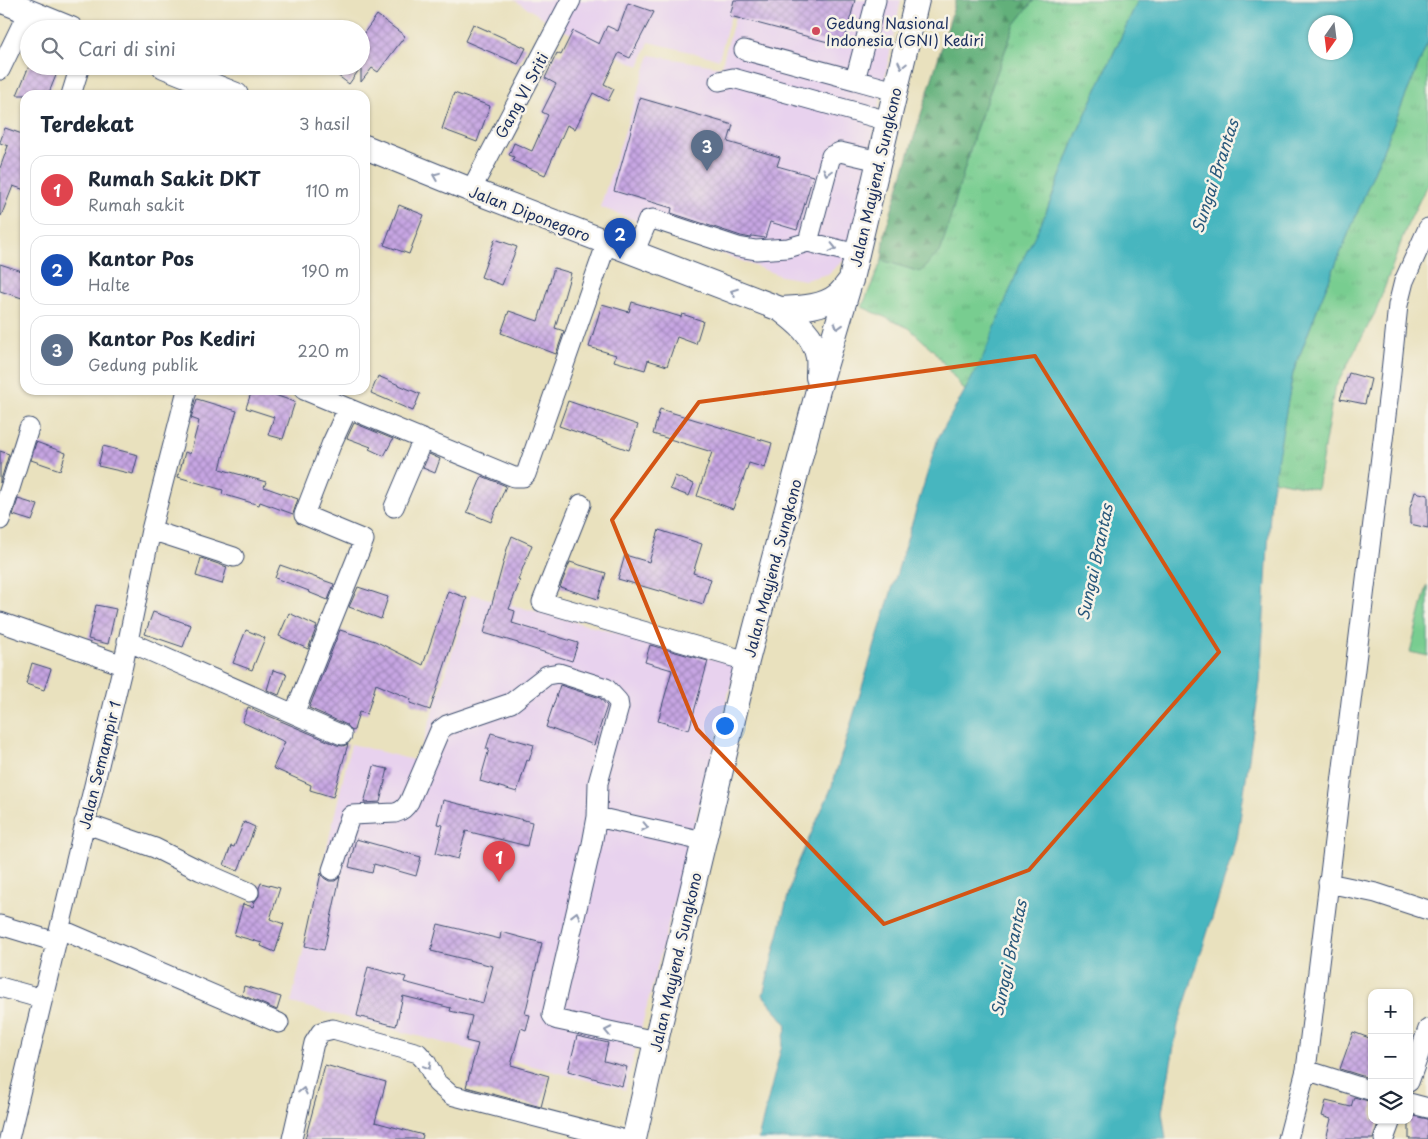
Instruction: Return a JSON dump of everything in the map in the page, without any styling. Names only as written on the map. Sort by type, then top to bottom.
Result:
[{"type":"main road","points":[[0,0],[48,20]]},
{"type":"main road","name":"Jalan Mayjend. Sungkono","points":[[634,1139],[747,661],[818,390],[851,279],[917,0]]},
{"type":"main road","points":[[186,75],[224,90]]},
{"type":"main road","name":"Jalan Diponegoro","points":[[370,149],[780,309],[799,324],[812,340],[818,358],[818,390]]},
{"type":"main road","name":"Jalan Diponegoro","points":[[780,309],[822,304],[838,295],[851,279]]},
{"type":"street","name":"Gang VI Sriti","points":[[471,190],[571,0]]},
{"type":"street","points":[[855,80],[876,0]]},
{"type":"street","points":[[24,20],[28,12]]},
{"type":"street","points":[[1,66],[20,28]]},
{"type":"street","points":[[744,50],[895,91]]},
{"type":"street","points":[[73,90],[77,75]]},
{"type":"street","points":[[719,81],[733,78],[888,121]]},
{"type":"street","points":[[808,242],[832,156],[840,152],[879,160]]},
{"type":"street","points":[[634,253],[648,220],[653,219],[738,247],[756,250],[788,248],[808,242],[857,254]]},
{"type":"street","points":[[1288,1139],[1306,1070],[1337,885],[1398,305],[1404,281],[1428,228]]},
{"type":"street","points":[[316,395],[514,477],[523,477],[526,474],[607,242]]},
{"type":"street","name":"Jalan Semampir 1","points":[[9,1139],[123,665],[151,530],[186,395]]},
{"type":"street","points":[[294,714],[364,540],[304,515],[331,445],[348,408]]},
{"type":"street","points":[[0,520],[29,428]]},
{"type":"street","points":[[394,507],[423,439]]},
{"type":"street","points":[[581,504],[542,602],[747,661]]},
{"type":"street","points":[[151,530],[234,556]]},
{"type":"street","points":[[0,622],[123,665]]},
{"type":"street","points":[[128,641],[342,735]]},
{"type":"street","points":[[332,870],[350,817],[352,815],[400,812],[409,802],[440,730],[448,724],[511,703],[547,674],[559,673],[606,688],[618,700],[619,707],[598,783],[597,817],[590,857],[552,1015],[558,1020],[656,1041]]},
{"type":"street","points":[[597,817],[704,841]]},
{"type":"street","points":[[84,823],[155,848],[249,892]]},
{"type":"street","points":[[1337,885],[1376,893],[1428,910]]},
{"type":"street","points":[[0,925],[58,936],[279,1022]]},
{"type":"street","points":[[0,988],[43,999]]},
{"type":"street","points":[[292,1139],[314,1043],[321,1032],[333,1029],[418,1053],[426,1062],[437,1082],[451,1095],[565,1132],[621,1139]]},
{"type":"street","points":[[1410,1079],[1428,1029]]},
{"type":"street","points":[[1306,1070],[1368,1090]]},
{"type":"street","points":[[1413,1104],[1428,1108]]},
{"type":"street","points":[[1384,1139],[1390,1124]]},
{"type":"highlighted area","points":[[1035,356],[1219,652],[1029,870],[884,924],[697,729],[612,520],[699,402]]},
{"type":"shaded area","points":[[514,0],[735,0],[719,59],[649,42],[639,66],[561,29]]},
{"type":"shaded area","points":[[740,0],[901,0],[854,227],[844,260],[828,274],[805,280],[781,276],[600,207],[650,55],[721,67]]},
{"type":"shaded area","points":[[471,594],[736,665],[625,1090],[291,1003],[351,744],[417,761]]},
{"type":"green space","points":[[956,0],[1034,0],[1015,24],[976,129],[941,250],[920,272],[882,260],[885,232]]},
{"type":"green space","points":[[1034,0],[1138,0],[1077,133],[1045,215],[981,362],[965,391],[933,350],[909,328],[862,307],[882,260],[920,272],[941,250],[976,129],[1015,24]]},
{"type":"green space","points":[[1428,42],[1428,183],[1407,226],[1376,311],[1334,390],[1317,489],[1273,480],[1293,373],[1318,307]]},
{"type":"green space","points":[[1428,586],[1428,656],[1410,652]]},
{"type":"water","name":"Sungai Brantas","points":[[1138,0],[1428,0],[1428,42],[1318,307],[1293,373],[1271,495],[1260,683],[1237,840],[1178,1025],[1162,1112],[1166,1139],[758,1139],[787,1025],[763,995],[794,872],[831,789],[938,438],[981,362],[1020,265],[1045,215],[1077,133]]},
{"type":"building","name":"Gedung Nasional Indonesia (GNI) Kediri","points":[[734,0],[855,0],[843,46],[730,16]]},
{"type":"building","points":[[628,3],[654,12],[630,58],[619,53],[604,84],[614,89],[608,101],[593,93],[575,129],[567,125],[545,175],[513,161],[514,157],[509,155],[514,143],[532,151],[548,115],[542,112],[556,84],[545,78],[557,53],[561,55],[573,31],[599,44],[607,26],[618,31]]},
{"type":"building","points":[[377,15],[405,36],[378,72],[372,68],[370,71],[370,25]]},
{"type":"building","points":[[473,24],[526,48],[518,64],[465,41]]},
{"type":"building","points":[[25,75],[56,75],[50,90],[20,90],[20,95],[17,95]]},
{"type":"building","points":[[337,75],[355,75],[349,84]]},
{"type":"building","points":[[361,75],[366,75],[361,82]]},
{"type":"building","points":[[454,93],[490,106],[477,142],[442,129]]},
{"type":"building","points":[[640,98],[733,125],[728,142],[780,157],[777,166],[813,176],[797,230],[770,222],[765,238],[741,236],[671,213],[672,208],[614,191]]},
{"type":"building","points":[[5,128],[20,133],[20,188],[13,186],[1,216],[0,168],[8,146],[0,142]]},
{"type":"building","points":[[399,205],[424,215],[409,254],[384,245]]},
{"type":"building","points":[[495,239],[517,247],[502,285],[481,277]]},
{"type":"building","points":[[0,264],[20,270],[20,297],[0,291]]},
{"type":"building","points":[[554,268],[571,273],[555,328],[564,331],[556,354],[501,333],[509,311],[538,321]]},
{"type":"building","points":[[632,302],[681,317],[682,314],[703,321],[696,344],[677,337],[667,366],[648,360],[645,370],[614,361],[616,355],[589,347],[602,304],[629,312]]},
{"type":"building","points":[[1349,373],[1371,379],[1365,404],[1340,399]]},
{"type":"building","points":[[378,376],[420,394],[413,411],[371,393]]},
{"type":"building","points":[[250,395],[275,395],[295,402],[283,439],[268,435],[274,417],[246,408]]},
{"type":"building","points":[[197,399],[237,411],[220,469],[266,482],[264,487],[298,499],[293,514],[260,502],[259,505],[222,494],[223,490],[178,477],[185,452],[190,454],[199,421],[191,418]]},
{"type":"building","points":[[568,401],[638,425],[629,450],[559,426]]},
{"type":"building","points":[[660,409],[772,443],[765,468],[749,463],[733,509],[697,496],[712,452],[653,434]]},
{"type":"building","points":[[354,423],[393,439],[384,456],[369,449],[371,447],[347,438]]},
{"type":"building","points":[[36,442],[66,453],[60,470],[31,460]]},
{"type":"building","points":[[103,446],[138,455],[133,474],[98,466]]},
{"type":"building","points":[[0,451],[9,454],[0,483]]},
{"type":"building","points":[[429,454],[440,459],[435,473],[423,468]]},
{"type":"building","points":[[482,476],[506,486],[491,522],[467,512]]},
{"type":"building","points":[[675,476],[694,484],[689,496],[670,489]]},
{"type":"building","points":[[1415,492],[1428,495],[1428,528],[1410,524],[1410,508]]},
{"type":"building","points":[[18,499],[38,505],[32,521],[13,515]]},
{"type":"building","points":[[659,530],[702,544],[693,573],[711,579],[703,604],[618,579],[625,555],[649,562]]},
{"type":"building","points":[[512,536],[532,545],[509,609],[515,611],[512,623],[578,643],[572,661],[484,633]]},
{"type":"building","points":[[201,558],[227,567],[222,584],[196,576]]},
{"type":"building","points":[[570,562],[606,573],[598,599],[560,587]]},
{"type":"building","points":[[280,565],[334,584],[328,600],[275,578]]},
{"type":"building","points":[[358,587],[388,597],[381,619],[349,607]]},
{"type":"building","points":[[448,591],[467,598],[430,710],[410,703],[411,699],[376,684],[367,714],[359,712],[354,730],[352,731],[347,725],[309,708],[340,630],[375,641],[423,665]]},
{"type":"building","points":[[96,605],[116,609],[108,644],[88,639]]},
{"type":"building","points":[[153,612],[191,625],[183,647],[145,634]]},
{"type":"building","points":[[289,613],[317,626],[308,649],[279,636]]},
{"type":"building","points":[[246,630],[265,638],[252,670],[233,663]]},
{"type":"building","points":[[650,645],[708,661],[689,730],[658,721],[672,670],[645,662]]},
{"type":"building","points":[[32,663],[51,669],[44,690],[26,684]]},
{"type":"building","points":[[273,670],[287,674],[279,695],[267,690]]},
{"type":"building","points":[[560,685],[600,698],[607,706],[594,745],[546,727]]},
{"type":"building","points":[[248,707],[337,745],[343,746],[348,744],[333,797],[310,790],[311,785],[273,768],[285,742],[242,722]]},
{"type":"building","points":[[491,733],[534,745],[517,792],[480,781],[489,749],[486,749]]},
{"type":"building","points":[[374,766],[388,769],[380,802],[364,803]]},
{"type":"building","points":[[443,800],[532,822],[527,846],[466,831],[458,859],[436,853],[443,825],[437,824]]},
{"type":"building","points":[[244,822],[255,827],[238,871],[224,865],[231,846],[234,847]]},
{"type":"building","points":[[356,839],[421,857],[416,876],[374,864],[372,873],[349,867]]},
{"type":"building","points":[[321,873],[329,881],[335,881],[340,877],[324,950],[305,946]]},
{"type":"building","points":[[261,883],[280,888],[270,919],[284,924],[275,952],[261,946],[262,943],[234,935],[243,904],[253,907],[259,896]]},
{"type":"building","points":[[438,924],[500,939],[501,932],[542,943],[525,1014],[530,1015],[526,1030],[521,1028],[511,1065],[549,1076],[541,1107],[466,1087],[478,1044],[466,1041],[472,1016],[450,1011],[451,1008],[403,996],[396,1026],[357,1016],[368,967],[406,977],[404,982],[483,1003],[493,966],[431,951]]},
{"type":"building","points":[[244,986],[281,997],[277,1010],[242,995]]},
{"type":"building","points":[[1353,1032],[1368,1038],[1368,1078],[1340,1069]]},
{"type":"building","points":[[577,1036],[608,1043],[604,1061],[627,1067],[622,1086],[568,1071]]},
{"type":"building","points":[[325,1065],[386,1082],[375,1122],[423,1135],[422,1139],[305,1139]]},
{"type":"building","points":[[1354,1097],[1368,1101],[1368,1124],[1378,1124],[1373,1139],[1326,1139],[1331,1119],[1322,1116],[1326,1101],[1351,1107]]},
{"type":"building","points":[[1413,1116],[1428,1119],[1428,1139],[1409,1139],[1409,1124],[1413,1124]]},
{"type":"place","name":"Gedung Nasional Indonesia (GNI) Kediri","points":[[816,31]]},
{"type":"place","name":"Kantor Pos Kediri","points":[[707,171]]},
{"type":"place","name":"Kantor Pos","points":[[620,259]]},
{"type":"place","name":"Rumah Sakit DKT","points":[[499,882]]}]
